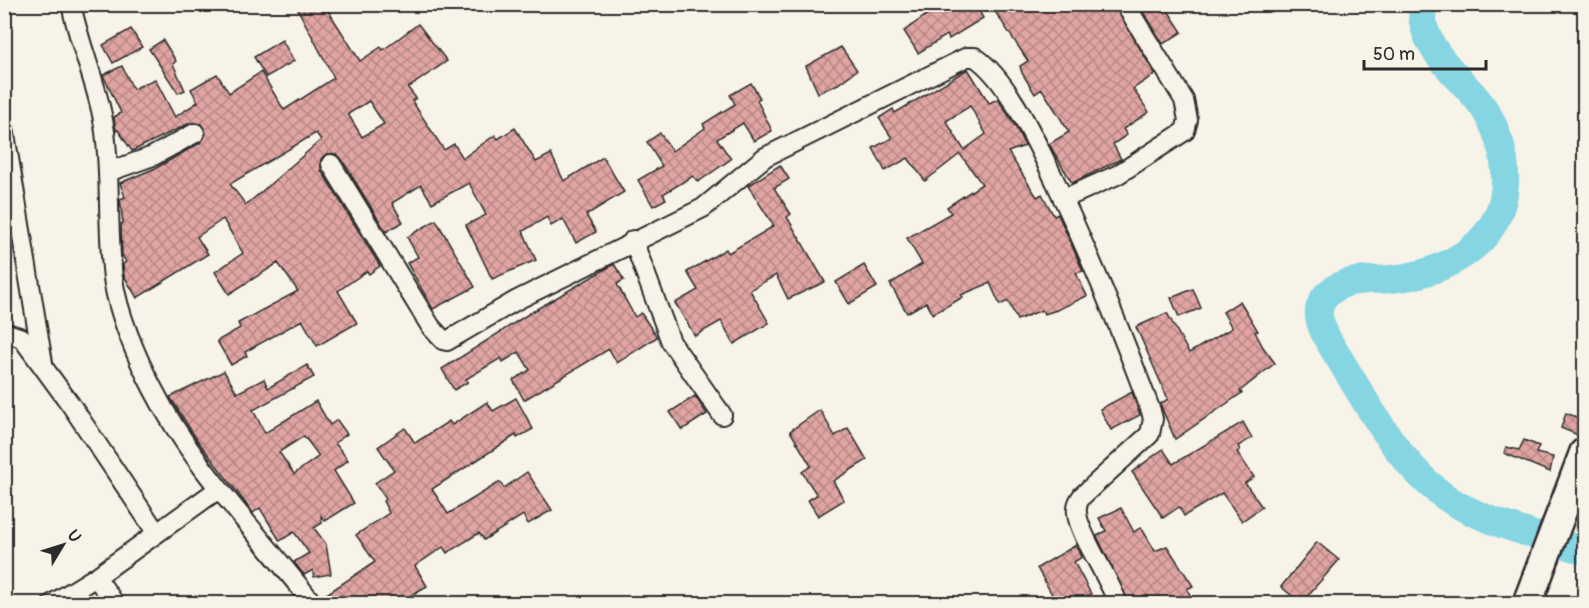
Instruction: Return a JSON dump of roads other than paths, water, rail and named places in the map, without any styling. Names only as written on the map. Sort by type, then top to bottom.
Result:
[{"type":"main road","points":[[1527,603],[1563,513],[1580,484],[1584,453]]},
{"type":"street","points":[[71,4],[102,112],[108,172],[113,280],[125,320],[152,388],[192,456],[308,601]]},
{"type":"street","points":[[1063,199],[1117,175],[1185,131],[1188,120],[1184,100],[1125,4]]},
{"type":"street","points":[[331,164],[431,327],[443,340],[459,335],[517,300],[633,240],[703,208],[765,157],[967,57],[975,57],[995,76],[1025,121],[1115,314],[1153,419],[1150,434],[1082,496],[1077,507],[1079,523],[1113,587],[1118,603]]},
{"type":"street","points":[[4,128],[44,368]]},
{"type":"street","points":[[108,172],[153,156],[195,133]]},
{"type":"street","points":[[633,240],[671,342],[722,415]]},
{"type":"street","points":[[4,332],[22,338],[156,532]]},
{"type":"street","points":[[52,603],[96,577],[217,490]]},
{"type":"street","points":[[96,577],[115,603]]},
{"type":"waterway","points":[[1422,4],[1422,19],[1431,45],[1477,99],[1496,131],[1505,168],[1504,193],[1499,212],[1490,229],[1478,243],[1447,264],[1410,276],[1351,282],[1337,287],[1321,302],[1319,316],[1323,330],[1381,426],[1424,480],[1441,494],[1475,513],[1584,551]]}]
